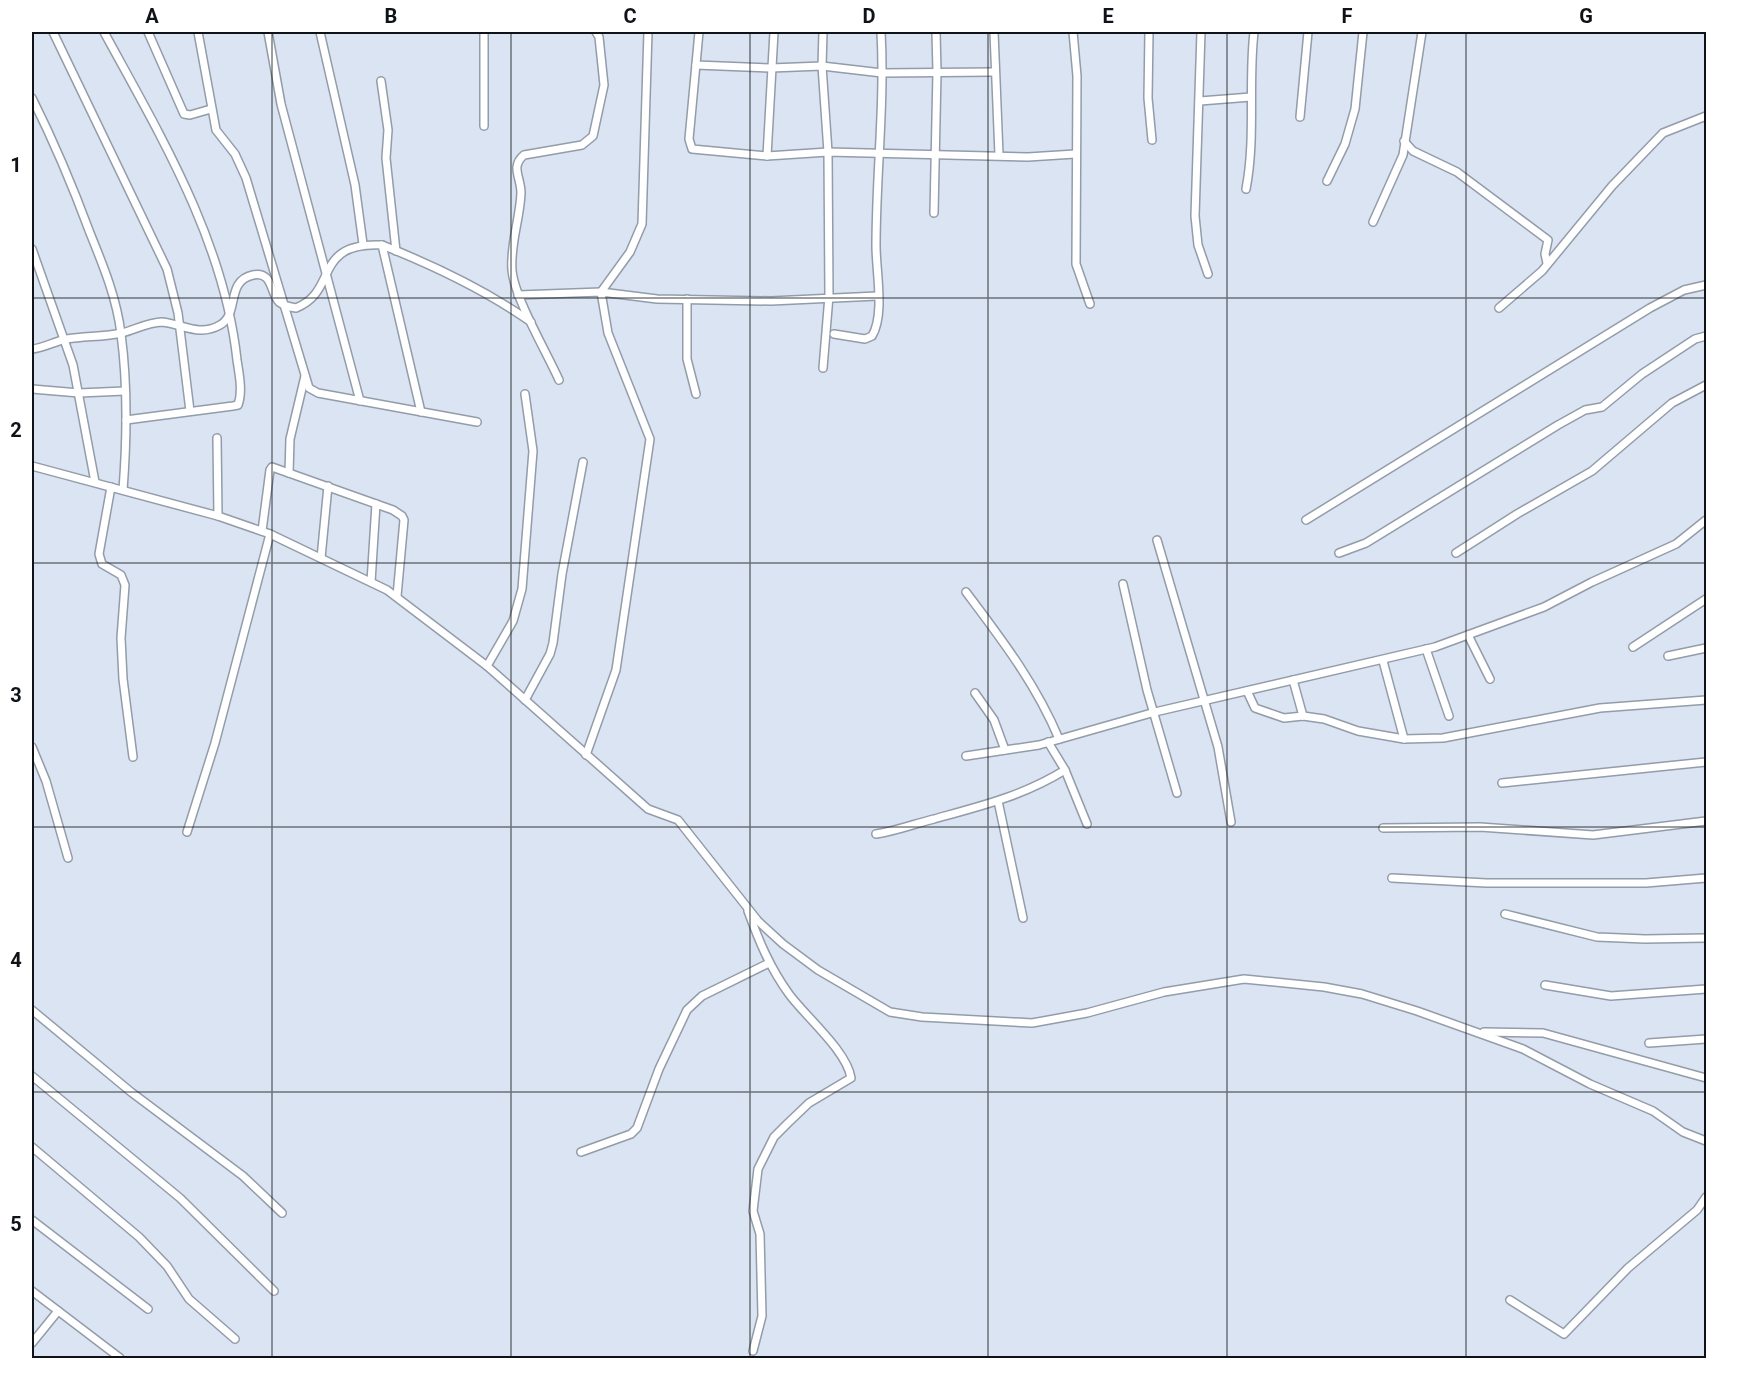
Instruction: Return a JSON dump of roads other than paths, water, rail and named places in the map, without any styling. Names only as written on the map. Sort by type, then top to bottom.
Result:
[{"type":"street","points":[[54,32],[166,270],[178,313],[190,411]]},
{"type":"street","points":[[104,32],[177,169],[207,239],[230,315],[241,394],[238,405],[126,420]]},
{"type":"street","points":[[148,32],[184,114],[190,115],[211,109]]},
{"type":"street","points":[[198,32],[216,129],[235,154],[246,178],[305,376],[313,391],[477,422]]},
{"type":"street","points":[[268,32],[280,104],[327,269],[360,401]]},
{"type":"street","points":[[320,32],[355,185],[363,244]]},
{"type":"street","points":[[484,32],[484,126]]},
{"type":"street","points":[[559,380],[518,295],[512,270],[513,243],[521,193],[515,168],[524,155],[582,144],[593,136],[604,85],[599,37],[596,32]]},
{"type":"street","points":[[586,755],[616,670],[650,439],[608,333],[601,292],[630,252],[642,224],[648,32]]},
{"type":"street","points":[[699,32],[689,138],[692,149],[767,156],[828,152],[1028,157],[1075,154]]},
{"type":"street","points":[[767,156],[774,32]]},
{"type":"street","points":[[823,32],[822,66],[828,152],[829,296],[823,368]]},
{"type":"street","points":[[834,334],[865,339],[872,336],[878,322],[876,245],[882,74],[881,32]]},
{"type":"street","points":[[934,213],[936,32]]},
{"type":"street","points":[[994,32],[999,155]]},
{"type":"street","points":[[1073,32],[1077,76],[1076,264],[1090,304]]},
{"type":"street","points":[[1149,32],[1148,98],[1152,140]]},
{"type":"street","points":[[1201,32],[1195,216],[1198,245],[1208,274]]},
{"type":"street","points":[[1246,189],[1252,148],[1251,97],[1254,32]]},
{"type":"street","points":[[1300,117],[1308,32]]},
{"type":"street","points":[[1327,181],[1344,144],[1356,109],[1363,32]]},
{"type":"street","points":[[1373,222],[1398,169],[1422,32]]},
{"type":"street","points":[[696,65],[771,68],[822,66],[882,74],[994,72]]},
{"type":"street","points":[[381,81],[388,130],[386,158],[396,250]]},
{"type":"street","points":[[1200,101],[1251,97]]},
{"type":"street","points":[[32,98],[54,143],[102,264],[121,333],[126,420],[123,490]]},
{"type":"street","points":[[1499,308],[1542,271],[1546,263],[1568,242],[1612,186],[1663,134],[1707,116]]},
{"type":"street","points":[[1404,141],[1413,151],[1457,172],[1548,240],[1546,263]]},
{"type":"street","points":[[32,349],[65,339],[121,333],[161,322],[198,331],[219,326],[230,315],[233,293],[241,282],[252,275],[261,275],[269,280],[277,300],[284,305],[296,308],[305,304],[322,285],[327,269],[341,254],[363,244],[382,245],[447,271],[502,302],[533,323]]},
{"type":"street","points":[[382,245],[421,412]]},
{"type":"street","points":[[32,249],[65,339],[79,393],[95,482]]},
{"type":"street","points":[[1306,520],[1650,308],[1683,290],[1707,285]]},
{"type":"street","points":[[518,295],[601,292],[687,299],[771,300],[829,296],[878,296]]},
{"type":"street","points":[[687,299],[687,359],[696,394]]},
{"type":"street","points":[[1339,553],[1366,543],[1585,410],[1602,407],[1642,374],[1695,339],[1707,336]]},
{"type":"street","points":[[289,472],[290,439],[305,376]]},
{"type":"street","points":[[1456,553],[1517,514],[1592,471],[1672,403],[1707,386]]},
{"type":"street","points":[[32,389],[79,393],[125,391]]},
{"type":"street","points":[[487,666],[513,621],[522,589],[533,451],[525,394]]},
{"type":"street","points":[[217,438],[218,516]]},
{"type":"street","points":[[525,700],[550,654],[553,643],[562,574],[583,462]]},
{"type":"street","points":[[32,466],[218,516],[266,532],[397,596],[487,666],[648,809],[678,820],[746,906],[783,944],[818,970],[880,1007],[904,1015],[1032,1023],[1053,1021],[1164,992],[1244,979],[1324,987],[1362,994],[1523,1049],[1590,1084],[1653,1111],[1683,1132],[1707,1141]]},
{"type":"street","points":[[187,832],[214,743],[266,532],[272,467],[398,513],[404,520],[397,596]]},
{"type":"street","points":[[321,558],[328,486]]},
{"type":"street","points":[[111,487],[99,554],[102,564],[122,575],[125,585],[121,638],[123,680],[133,757]]},
{"type":"street","points":[[371,582],[376,504]]},
{"type":"street","points":[[966,756],[1048,742],[1155,712],[1383,661],[1426,649],[1544,607],[1592,582],[1676,544],[1707,520]]},
{"type":"street","points":[[1157,540],[1206,700],[1218,747],[1231,822]]},
{"type":"street","points":[[1123,584],[1147,690],[1177,794]]},
{"type":"street","points":[[966,592],[1022,667],[1043,701],[1059,739]]},
{"type":"street","points":[[1633,647],[1707,599]]},
{"type":"street","points":[[1468,635],[1490,679]]},
{"type":"street","points":[[1668,656],[1707,648]]},
{"type":"street","points":[[1426,649],[1449,716]]},
{"type":"street","points":[[1383,661],[1404,739]]},
{"type":"street","points":[[1293,680],[1303,716]]},
{"type":"street","points":[[1247,691],[1252,706],[1260,711],[1287,719],[1303,716],[1324,719],[1358,731],[1404,739],[1443,738],[1600,708],[1707,700]]},
{"type":"street","points":[[975,693],[994,720],[1005,750]]},
{"type":"street","points":[[1048,742],[1065,770],[1087,824]]},
{"type":"street","points":[[32,747],[46,781],[68,858]]},
{"type":"street","points":[[1502,783],[1707,762]]},
{"type":"street","points":[[876,834],[896,831],[998,801],[1036,788],[1065,770]]},
{"type":"street","points":[[998,801],[1023,918]]},
{"type":"street","points":[[1383,828],[1480,827],[1593,835],[1707,821]]},
{"type":"street","points":[[1392,878],[1497,883],[1646,882],[1707,878]]},
{"type":"street","points":[[746,906],[769,963],[788,993],[833,1045],[851,1078],[808,1103],[774,1137],[758,1169],[753,1211],[760,1234],[762,1316],[753,1351]]},
{"type":"street","points":[[1505,914],[1597,937],[1707,938]]},
{"type":"street","points":[[581,1152],[631,1134],[637,1128],[659,1069],[687,1010],[702,996],[769,963]]},
{"type":"street","points":[[1545,985],[1611,996],[1707,989]]},
{"type":"street","points":[[32,1010],[131,1092],[243,1176],[282,1214]]},
{"type":"street","points":[[1480,1033],[1543,1033],[1707,1078]]},
{"type":"street","points":[[1649,1043],[1707,1039]]},
{"type":"street","points":[[32,1076],[180,1198],[274,1291]]},
{"type":"street","points":[[32,1147],[139,1237],[167,1266],[189,1299],[235,1339]]},
{"type":"street","points":[[1510,1300],[1564,1334],[1628,1268],[1697,1210],[1707,1197]]},
{"type":"street","points":[[32,1220],[148,1309]]},
{"type":"street","points":[[32,1291],[120,1359]]},
{"type":"street","points":[[32,1343],[58,1311]]}]
